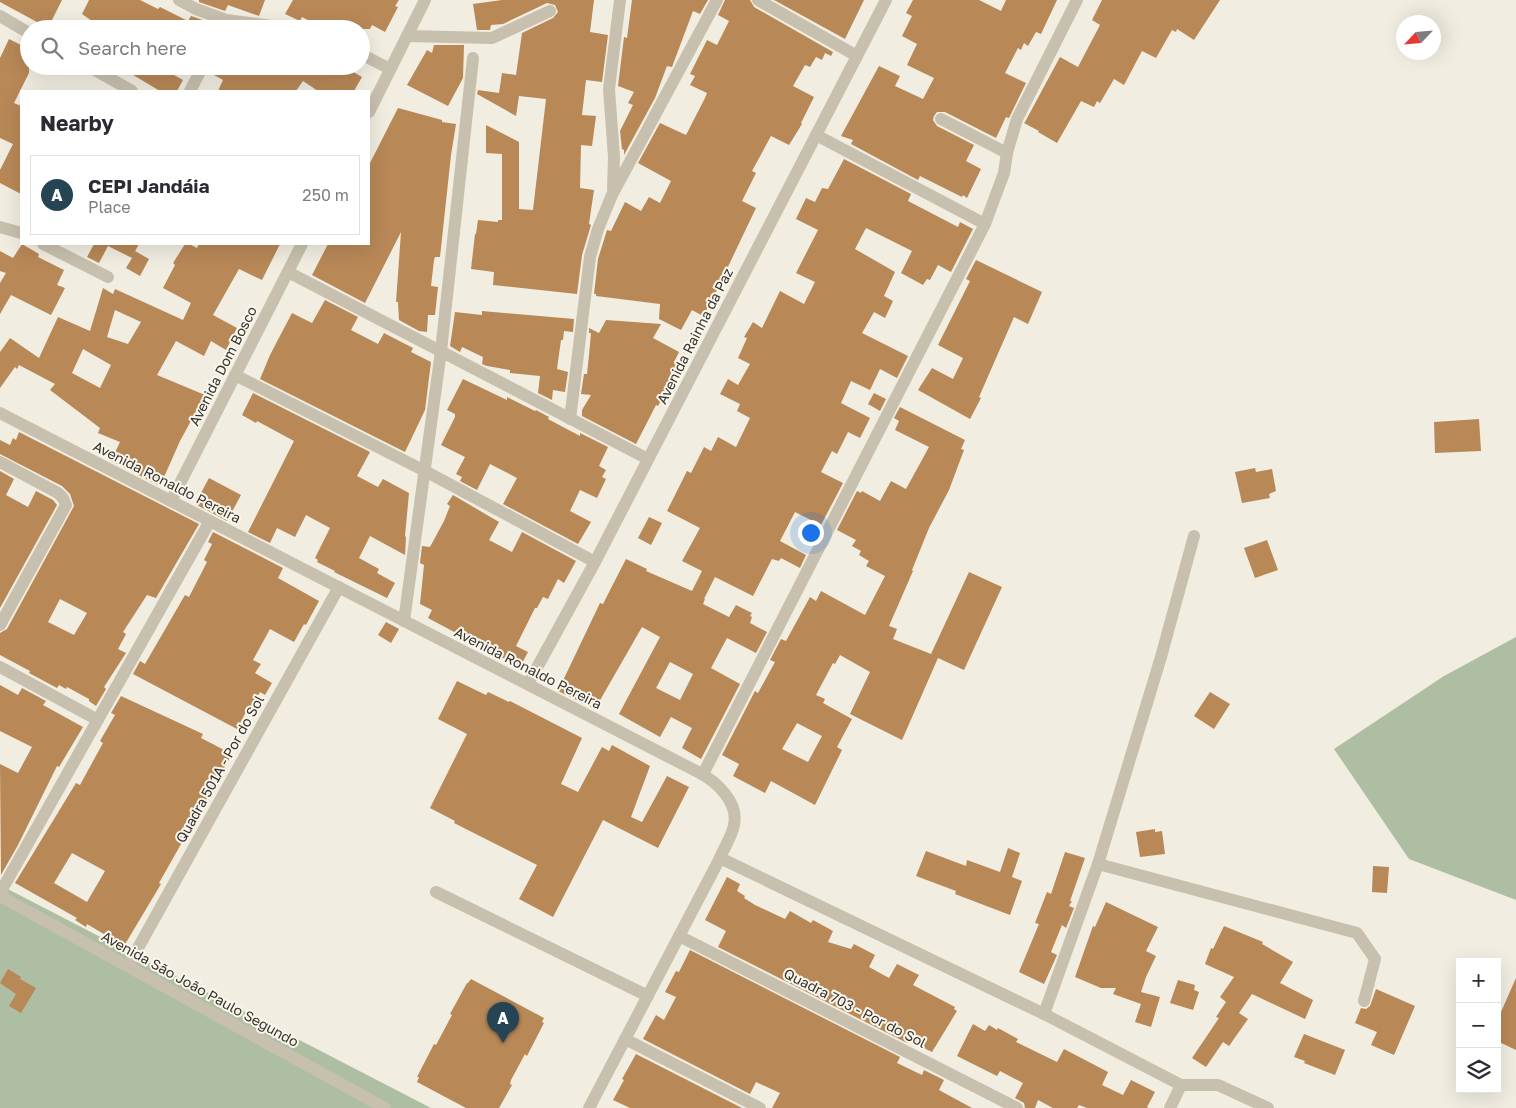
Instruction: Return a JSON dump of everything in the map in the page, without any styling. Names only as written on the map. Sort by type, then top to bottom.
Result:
[{"type":"street","points":[[178,0],[217,20]]},
{"type":"street","points":[[370,110],[425,0]]},
{"type":"street","points":[[612,195],[614,158],[610,89],[620,0]]},
{"type":"street","points":[[570,419],[590,257],[598,229],[612,195],[716,0]]},
{"type":"street","points":[[758,0],[857,56]]},
{"type":"street","name":"Avenida Rainha da Paz","points":[[528,684],[595,562],[886,0]]},
{"type":"street","points":[[702,774],[985,224],[1004,173],[1017,119],[1077,0]]},
{"type":"street","points":[[407,36],[492,38],[550,11]]},
{"type":"street","points":[[0,16],[20,28]]},
{"type":"street","points":[[404,621],[441,351],[473,58]]},
{"type":"street","points":[[370,59],[390,69]]},
{"type":"street","points":[[104,75],[130,90]]},
{"type":"street","points":[[191,90],[198,75]]},
{"type":"street","points":[[941,119],[1008,153]]},
{"type":"street","points":[[816,135],[985,224]]},
{"type":"street","points":[[0,226],[20,233]]},
{"type":"street","points":[[45,245],[108,278]]},
{"type":"street","name":"Avenida Dom Bosco","points":[[171,501],[302,245]]},
{"type":"street","points":[[288,272],[648,459]]},
{"type":"street","points":[[235,375],[425,471],[595,562]]},
{"type":"street","name":"Avenida Ronaldo Pereira","points":[[0,413],[702,774],[724,792],[734,813],[734,825],[720,858],[590,1108]]},
{"type":"street","points":[[0,462],[58,493],[66,505],[0,625]]},
{"type":"street","points":[[0,894],[210,521]]},
{"type":"street","points":[[1044,1014],[1098,864],[1161,657],[1194,536]]},
{"type":"street","name":"Quadra 501A - Por do Sol","points":[[128,966],[339,587]]},
{"type":"street","points":[[0,667],[98,720]]},
{"type":"street","points":[[720,858],[1044,1014],[1181,1085],[1218,1086],[1268,1108]]},
{"type":"street","points":[[1098,864],[1357,933],[1375,958],[1364,1002]]},
{"type":"street","points":[[436,892],[648,996]]},
{"type":"street","name":"Avenida São João Paulo Segundo","points":[[0,894],[385,1108]]},
{"type":"street","name":"Quadra 703 - Por do Sol","points":[[679,936],[1017,1108]]},
{"type":"street","points":[[625,1039],[760,1108]]},
{"type":"street","points":[[1170,1108],[1181,1085]]},
{"type":"green space","points":[[1516,637],[1516,900],[1409,859],[1334,749],[1444,676]]},
{"type":"green space","points":[[0,885],[431,1108],[0,1108]]},
{"type":"building","points":[[0,0],[62,0],[52,20],[33,20],[0,2]]},
{"type":"building","points":[[89,0],[140,0],[158,9],[160,7],[186,20],[91,20],[82,14]]},
{"type":"building","points":[[199,0],[265,0],[259,16],[228,5],[225,11],[199,2]]},
{"type":"building","points":[[293,0],[399,0],[395,6],[398,7],[385,32],[372,25],[370,29],[370,20],[308,20],[302,17],[300,20],[298,20],[285,14]]},
{"type":"building","points":[[502,0],[594,0],[590,32],[608,35],[602,82],[586,80],[582,115],[596,116],[592,146],[581,145],[580,188],[594,190],[589,224],[591,225],[582,255],[577,294],[493,285],[494,272],[471,269],[478,220],[498,222],[498,220],[502,220],[502,154],[486,153],[486,125],[519,142],[519,209],[533,210],[546,99],[519,96],[516,116],[477,94],[478,90],[499,93],[502,73],[516,75],[522,33],[553,18],[558,12],[555,5],[547,3],[503,24],[491,25],[490,30],[477,30],[473,4]]},
{"type":"building","points":[[632,0],[708,0],[700,14],[693,11],[672,67],[667,66],[655,98],[624,155],[620,131],[633,105],[628,103],[634,92],[618,86],[624,37],[627,38]]},
{"type":"building","points":[[725,0],[750,0],[754,7],[833,52],[831,56],[825,53],[822,60],[816,57],[810,67],[805,65],[793,86],[814,97],[802,124],[789,145],[771,136],[752,171],[756,173],[742,201],[756,208],[703,316],[692,310],[681,330],[659,319],[660,304],[596,296],[594,294],[598,259],[607,230],[611,231],[625,202],[641,211],[649,197],[660,203],[671,181],[638,163],[660,123],[686,135],[707,93],[690,85],[695,76],[690,74],[707,40],[717,45],[729,21],[718,15]]},
{"type":"building","points":[[774,0],[864,0],[845,39]]},
{"type":"building","points":[[913,0],[979,0],[1001,11],[1006,0],[1057,0],[1041,34],[1036,32],[1028,46],[1024,43],[1021,50],[1018,48],[1005,73],[1026,83],[1009,118],[1006,117],[996,138],[945,112],[937,112],[934,116],[933,120],[937,126],[974,145],[966,161],[981,169],[967,198],[920,176],[918,180],[851,144],[853,140],[841,136],[879,66],[900,76],[895,86],[923,99],[934,78],[907,65],[917,44],[902,36],[912,16],[906,13]]},
{"type":"building","points":[[1102,0],[1220,0],[1194,40],[1177,29],[1176,32],[1172,30],[1156,58],[1142,51],[1124,85],[1114,79],[1100,103],[1097,101],[1094,107],[1081,101],[1057,143],[1024,123],[1060,57],[1078,67],[1100,25],[1092,20]]},
{"type":"building","points":[[191,16],[203,20],[189,20]]},
{"type":"building","points":[[9,39],[20,44],[20,75],[28,75],[14,103],[20,106],[20,193],[0,183],[0,170],[13,144],[0,138],[0,58]]},
{"type":"building","points":[[434,45],[464,45],[463,78],[448,106],[407,85],[427,50],[432,53]]},
{"type":"building","points":[[133,75],[174,75],[183,80],[178,90],[158,90]]},
{"type":"building","points":[[214,75],[359,75],[362,77],[355,90],[316,90],[303,81],[297,90],[218,90],[223,80]]},
{"type":"building","points":[[398,108],[442,120],[442,122],[456,124],[440,257],[435,257],[434,260],[431,286],[438,287],[435,315],[428,315],[427,332],[419,331],[399,320],[398,302],[396,302],[401,232],[365,303],[312,275],[327,245],[370,245],[370,163]]},
{"type":"building","points":[[844,159],[911,194],[908,201],[958,227],[960,222],[973,229],[951,272],[938,265],[930,280],[927,279],[923,285],[901,273],[912,251],[866,228],[855,249],[895,272],[884,296],[893,301],[885,318],[874,312],[862,333],[908,356],[897,378],[880,369],[870,390],[851,381],[841,403],[870,418],[860,438],[848,432],[837,454],[832,451],[821,472],[843,483],[821,525],[795,512],[780,541],[806,555],[800,568],[781,558],[779,561],[772,559],[753,596],[715,577],[703,604],[729,617],[736,605],[752,613],[750,623],[767,632],[756,653],[727,638],[711,668],[740,684],[701,759],[682,748],[692,728],[671,717],[660,737],[619,714],[660,637],[642,627],[595,709],[558,691],[600,603],[603,604],[626,559],[647,569],[646,571],[692,591],[702,571],[682,561],[700,528],[667,511],[687,471],[691,473],[704,447],[711,451],[718,437],[736,447],[750,418],[737,411],[740,404],[720,394],[728,379],[738,385],[750,364],[738,358],[747,338],[744,337],[753,322],[762,328],[780,291],[804,304],[815,282],[796,273],[818,230],[796,219],[806,198],[815,202],[822,188],[828,189]],"holes":[[[670,662],[693,674],[680,700],[656,688]]]},
{"type":"building","points":[[21,245],[24,245],[39,254],[38,257],[64,270],[57,285],[65,288],[51,315],[11,295],[0,314],[0,283],[6,273],[0,271],[0,251],[13,258]]},
{"type":"building","points":[[93,245],[138,245],[135,251],[149,259],[140,276],[126,268],[132,258],[108,246],[99,263],[87,257]]},
{"type":"building","points":[[184,245],[191,245],[197,248],[198,245],[280,245],[262,280],[239,269],[213,315],[237,328],[226,350],[211,341],[204,356],[176,341],[157,375],[205,395],[180,441],[160,486],[111,461],[120,442],[98,433],[100,428],[50,390],[55,384],[19,365],[17,369],[15,367],[0,388],[0,352],[10,338],[39,358],[58,317],[90,331],[103,288],[113,294],[115,289],[183,320],[191,303],[163,288],[175,265],[173,263]],"holes":[[[115,310],[141,322],[128,344],[107,337]],[[83,349],[111,365],[100,388],[72,373]]]},
{"type":"building","points":[[976,260],[1042,292],[1028,324],[1014,317],[979,397],[981,398],[970,419],[918,390],[932,368],[953,379],[963,358],[938,345],[970,281],[966,279]]},
{"type":"building","points":[[325,300],[358,317],[351,330],[378,344],[384,333],[413,348],[411,352],[431,362],[425,410],[405,452],[260,379],[292,313],[312,323]]},
{"type":"building","points":[[482,311],[574,319],[573,332],[564,331],[557,369],[568,372],[565,392],[553,390],[552,400],[538,393],[540,376],[510,373],[510,370],[487,366],[482,364],[483,357],[462,347],[460,352],[450,346],[455,312],[482,315]]},
{"type":"building","points":[[606,320],[661,324],[653,338],[679,352],[674,362],[678,364],[667,385],[669,386],[658,406],[656,405],[636,444],[582,416],[582,410],[591,395],[581,394],[584,374],[587,374],[591,333],[589,333],[589,328],[599,333]]},
{"type":"building","points":[[463,379],[507,400],[507,397],[536,410],[549,417],[548,419],[580,436],[580,433],[608,447],[599,466],[606,470],[602,477],[606,479],[597,498],[580,490],[570,511],[591,522],[578,544],[503,504],[517,478],[490,464],[477,490],[460,481],[462,477],[456,474],[465,457],[441,445],[455,417],[455,414],[447,410]]},
{"type":"building","points":[[253,393],[370,452],[357,476],[378,487],[383,479],[409,493],[405,555],[370,536],[359,558],[379,569],[377,573],[395,583],[387,598],[317,562],[318,560],[315,558],[330,528],[306,515],[295,537],[277,528],[270,543],[248,532],[294,441],[242,415]]},
{"type":"building","points":[[874,393],[886,399],[880,411],[868,404]]},
{"type":"building","points":[[900,407],[965,440],[961,449],[964,450],[949,490],[929,528],[889,626],[897,629],[893,639],[931,654],[969,572],[1002,587],[964,670],[938,658],[902,740],[850,714],[870,672],[840,655],[835,664],[833,663],[816,695],[825,699],[823,703],[852,719],[837,747],[842,750],[815,805],[771,781],[765,793],[733,776],[739,764],[722,755],[755,691],[758,693],[775,662],[770,660],[781,639],[786,641],[810,597],[816,601],[821,591],[865,615],[885,576],[866,566],[869,561],[859,555],[861,551],[852,546],[856,540],[837,530],[857,491],[861,493],[862,491],[880,501],[891,481],[906,489],[929,447],[895,430],[899,421],[894,418]],"holes":[[[797,723],[822,736],[808,762],[782,749]]]},
{"type":"building","points":[[1479,419],[1481,451],[1435,453],[1434,422]]},
{"type":"building","points":[[19,432],[199,524],[156,598],[147,595],[123,632],[126,634],[118,649],[126,653],[104,687],[106,689],[96,706],[89,699],[67,687],[66,689],[59,685],[57,688],[0,655],[0,633],[7,629],[74,506],[70,494],[62,486],[0,454],[0,440],[10,445],[13,438],[16,440]],"holes":[[[60,599],[87,613],[74,635],[48,622]]]},
{"type":"building","points":[[1255,468],[1256,472],[1272,469],[1276,491],[1269,494],[1270,498],[1242,503],[1235,472]]},
{"type":"building","points":[[0,471],[14,479],[6,495],[28,507],[36,491],[53,500],[57,505],[0,608]]},
{"type":"building","points":[[209,478],[241,495],[227,521],[195,504]]},
{"type":"building","points":[[453,495],[499,522],[489,540],[512,552],[522,532],[576,561],[564,583],[558,579],[548,599],[543,597],[537,608],[535,608],[516,646],[528,652],[520,667],[428,618],[432,610],[420,604],[424,565],[420,563],[422,546],[430,547],[444,521],[450,506],[447,504]]},
{"type":"building","points":[[649,517],[662,523],[651,545],[638,538]]},
{"type":"building","points":[[213,532],[283,568],[278,578],[319,601],[294,642],[270,629],[253,660],[261,664],[255,673],[272,683],[265,695],[260,692],[250,709],[248,708],[237,729],[133,674],[140,661],[145,664],[185,595],[189,597],[207,562],[204,560],[212,544],[208,542]]},
{"type":"building","points":[[1267,540],[1278,570],[1255,578],[1244,548]]},
{"type":"building","points":[[386,622],[399,629],[391,643],[378,635]]},
{"type":"building","points":[[457,681],[486,695],[488,692],[510,701],[582,738],[561,784],[578,792],[602,747],[609,751],[612,745],[650,766],[631,817],[642,822],[667,776],[689,787],[658,848],[603,820],[553,917],[519,899],[537,865],[454,823],[455,821],[430,808],[467,734],[438,719]]},
{"type":"building","points":[[0,685],[18,695],[22,688],[46,701],[43,705],[83,727],[59,767],[57,766],[1,875],[0,764],[18,773],[32,747],[0,731]]},
{"type":"building","points":[[1210,692],[1230,704],[1214,729],[1194,716]]},
{"type":"building","points":[[121,696],[203,734],[201,738],[232,754],[159,883],[161,884],[124,946],[87,924],[86,927],[75,920],[77,918],[15,883],[76,783],[80,785],[103,743],[100,741],[115,715],[111,713]],"holes":[[[72,853],[105,871],[87,902],[54,883]]]},
{"type":"building","points":[[1155,829],[1155,832],[1162,831],[1165,854],[1140,857],[1136,832]]},
{"type":"building","points":[[1008,848],[1020,853],[1012,877],[1022,881],[1010,915],[955,894],[956,891],[916,876],[926,851],[966,866],[967,860],[1000,872]]},
{"type":"building","points":[[1065,852],[1085,858],[1070,901],[1072,901],[1069,906],[1074,908],[1066,928],[1062,925],[1051,952],[1057,955],[1044,984],[1019,972],[1039,924],[1035,923],[1047,892],[1051,894]]},
{"type":"building","points":[[1373,866],[1389,867],[1387,893],[1372,892]]},
{"type":"building","points":[[727,877],[740,884],[737,891],[755,905],[785,919],[790,911],[811,923],[813,920],[833,931],[828,942],[851,949],[854,944],[875,955],[869,967],[889,978],[897,964],[919,975],[913,985],[955,1007],[954,1009],[957,1011],[932,1052],[908,1040],[907,1043],[718,947],[726,931],[705,920]]},
{"type":"building","points":[[1106,902],[1158,927],[1146,951],[1156,956],[1141,992],[1160,997],[1151,1027],[1135,1022],[1141,1004],[1113,994],[1116,988],[1101,988],[1075,977],[1093,926],[1095,927]]},
{"type":"building","points":[[1224,926],[1263,942],[1262,944],[1293,962],[1280,983],[1313,1000],[1305,1019],[1252,994],[1239,1013],[1248,1019],[1229,1046],[1223,1042],[1206,1067],[1192,1058],[1219,1018],[1216,1017],[1226,1002],[1220,997],[1234,977],[1205,964],[1211,948],[1213,949]]},
{"type":"building","points":[[690,950],[900,1057],[897,1063],[922,1075],[924,1070],[944,1080],[939,1090],[972,1108],[772,1108],[780,1093],[756,1082],[750,1094],[643,1039],[656,1015],[664,1020],[676,997],[665,992],[676,971],[679,972]]},
{"type":"building","points":[[8,969],[21,977],[20,979],[36,988],[21,1013],[9,1006],[16,994],[0,983]]},
{"type":"building","points":[[1516,978],[1516,1050],[1501,1043],[1501,1012]]},
{"type":"building","points":[[471,979],[544,1018],[542,1022],[544,1023],[527,1056],[525,1054],[511,1080],[510,1084],[512,1085],[499,1108],[466,1108],[417,1082],[419,1077],[417,1077],[434,1044],[436,1045],[452,1015],[450,1014]]},
{"type":"building","points":[[1178,980],[1195,985],[1194,990],[1199,992],[1193,1010],[1170,1003]]},
{"type":"building","points":[[1376,989],[1415,1006],[1394,1055],[1371,1045],[1377,1032],[1355,1023],[1361,1008],[1366,1009],[1370,1006]]},
{"type":"building","points":[[973,1024],[985,1031],[989,1025],[997,1030],[998,1028],[1018,1039],[1016,1042],[1057,1062],[1064,1049],[1108,1072],[1102,1085],[1123,1095],[1131,1080],[1155,1092],[1147,1107],[1149,1108],[1087,1108],[1079,1105],[1077,1108],[1053,1108],[1038,1100],[1035,1108],[1025,1108],[1024,1103],[1015,1098],[1023,1083],[1000,1071],[997,1076],[957,1056]]},
{"type":"building","points":[[1304,1034],[1345,1050],[1335,1075],[1294,1057]]},
{"type":"building","points":[[636,1054],[742,1108],[630,1108],[613,1100]]},
{"type":"place","name":"CEPI Jandáia","points":[[503,1043]]}]
